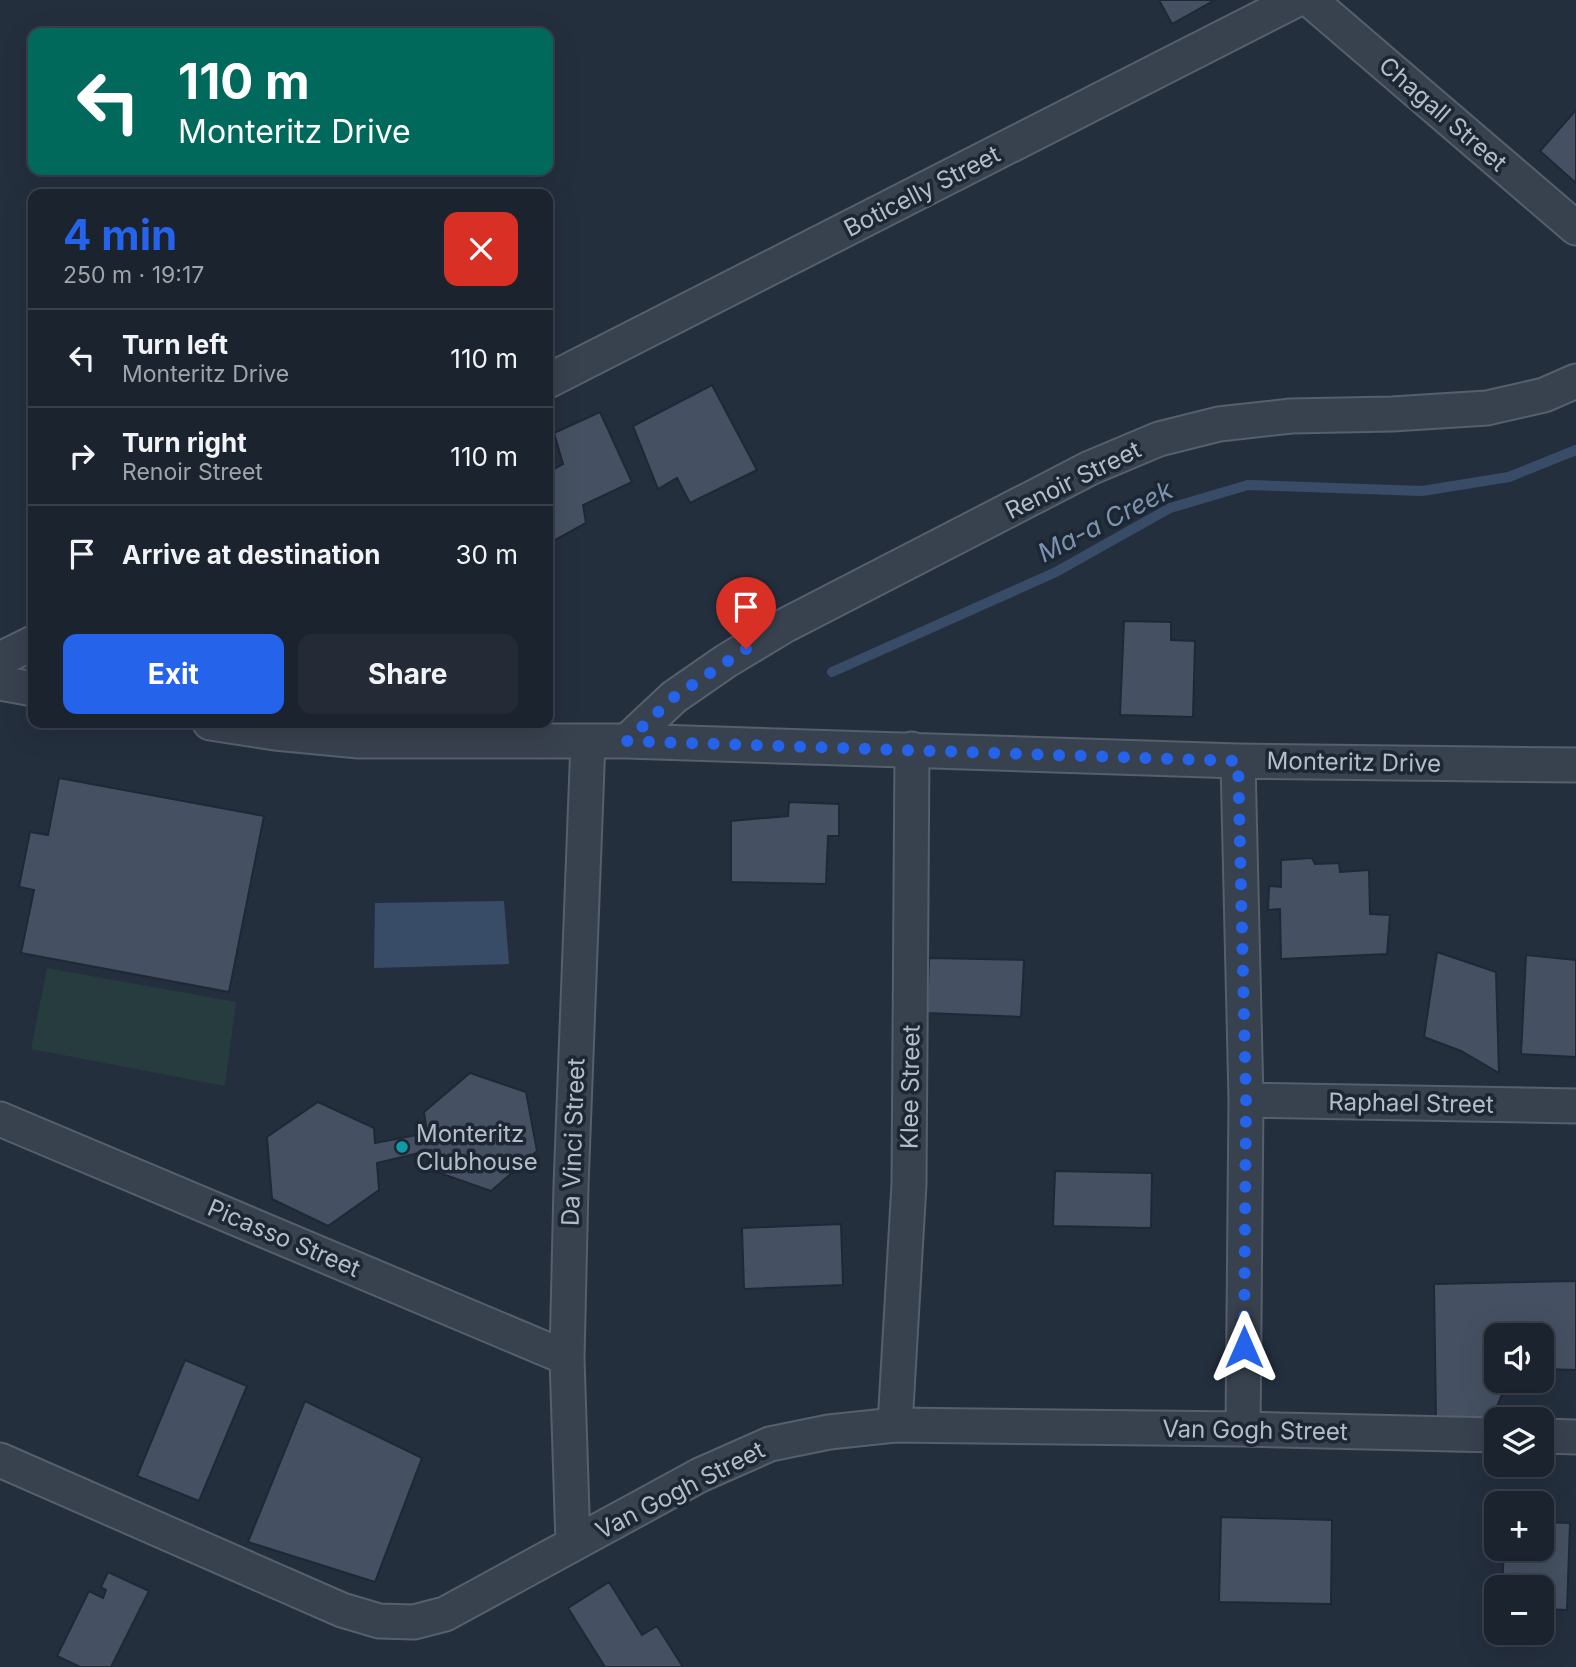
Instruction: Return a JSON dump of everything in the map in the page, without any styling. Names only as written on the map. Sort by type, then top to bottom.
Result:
[{"type":"street","name":"Boticelly Street","points":[[553,378],[1296,0]]},
{"type":"street","name":"Chagall Street","points":[[1310,0],[1576,228]]},
{"type":"street","name":"Renoir Street","points":[[627,741],[674,697],[784,626],[1090,468],[1159,439],[1219,424],[1291,416],[1392,414],[1487,408],[1544,394],[1576,381]]},
{"type":"street","points":[[0,659],[28,645]]},
{"type":"street","points":[[0,683],[28,688]]},
{"type":"street","name":"Monteritz Drive","points":[[242,728],[359,741],[627,741],[1238,761],[1576,765]]},
{"type":"street","name":"Da Vinci Street","points":[[573,1544],[567,1358],[588,741]]},
{"type":"street","name":"Klee Street","points":[[895,1425],[909,1184],[912,749]]},
{"type":"street","points":[[1238,761],[1246,1100],[1243,1429]]},
{"type":"street","name":"Raphael Street","points":[[1246,1100],[1576,1106]]},
{"type":"street","name":"Picasso Street","points":[[0,1119],[567,1358]]},
{"type":"street","name":"Van Gogh Street","points":[[0,1460],[342,1610],[379,1621],[414,1622],[446,1614],[700,1475],[770,1444],[828,1432],[895,1425],[1484,1435]]},
{"type":"street","points":[[1554,1436],[1576,1437]]},
{"type":"green space","points":[[47,968],[236,1002],[225,1086],[31,1049]]},
{"type":"water","points":[[504,901],[509,964],[374,968],[375,903]]},
{"type":"building","points":[[1159,0],[1215,0],[1172,24]]},
{"type":"building","points":[[1576,110],[1576,183],[1540,151]]},
{"type":"building","points":[[712,385],[757,470],[690,503],[677,478],[658,489],[633,426]]},
{"type":"building","points":[[600,412],[632,482],[583,505],[586,523],[553,541],[553,469],[563,464],[554,433]]},
{"type":"building","points":[[1124,621],[1171,622],[1171,640],[1195,641],[1193,717],[1120,715]]},
{"type":"building","points":[[59,778],[264,816],[229,992],[21,953],[34,890],[19,887],[30,832],[48,835]]},
{"type":"building","points":[[789,802],[839,804],[839,836],[828,836],[826,884],[731,882],[731,821],[788,816]]},
{"type":"building","points":[[1312,858],[1315,864],[1339,863],[1340,872],[1369,870],[1370,914],[1390,915],[1387,954],[1281,959],[1280,909],[1268,910],[1269,886],[1281,887],[1281,860]]},
{"type":"building","points":[[1437,952],[1496,972],[1499,1073],[1461,1051],[1424,1037]]},
{"type":"building","points":[[1526,955],[1576,960],[1576,1057],[1521,1054]]},
{"type":"building","points":[[929,958],[1024,960],[1021,1017],[927,1013]]},
{"type":"building","name":"Monteritz Clubhouse","points":[[470,1073],[526,1092],[537,1151],[491,1191],[434,1171],[431,1150],[377,1163],[379,1190],[328,1226],[272,1199],[267,1137],[318,1102],[374,1128],[375,1143],[427,1133],[424,1112]]},
{"type":"building","points":[[1055,1171],[1152,1173],[1151,1228],[1053,1226]]},
{"type":"building","points":[[841,1224],[843,1285],[744,1289],[742,1228]]},
{"type":"building","points":[[1576,1281],[1576,1370],[1554,1369],[1554,1323],[1484,1323],[1484,1393],[1503,1393],[1497,1407],[1484,1407],[1484,1420],[1436,1417],[1434,1284]]},
{"type":"building","points":[[185,1360],[247,1386],[199,1501],[137,1476]]},
{"type":"building","points":[[305,1401],[422,1458],[375,1582],[248,1542]]},
{"type":"building","points":[[1221,1517],[1332,1520],[1331,1604],[1219,1602]]},
{"type":"building","points":[[1554,1522],[1570,1523],[1567,1610],[1554,1609],[1554,1575],[1503,1575],[1503,1561],[1554,1561]]},
{"type":"building","points":[[108,1572],[149,1591],[111,1667],[80,1667],[57,1656],[89,1591],[103,1598],[106,1590],[101,1587]]},
{"type":"building","points":[[609,1582],[642,1635],[657,1626],[683,1667],[605,1667],[568,1608]]},
{"type":"waterway","name":"Ma-a Creek","points":[[832,672],[1056,572],[1170,508],[1248,485],[1422,491],[1509,477],[1576,450]]},
{"type":"place","name":"Monteritz Clubhouse","points":[[402,1147]]},
{"type":"route","points":[[746,649],[674,697],[627,741],[1238,761],[1246,1100],[1244,1347]]}]
